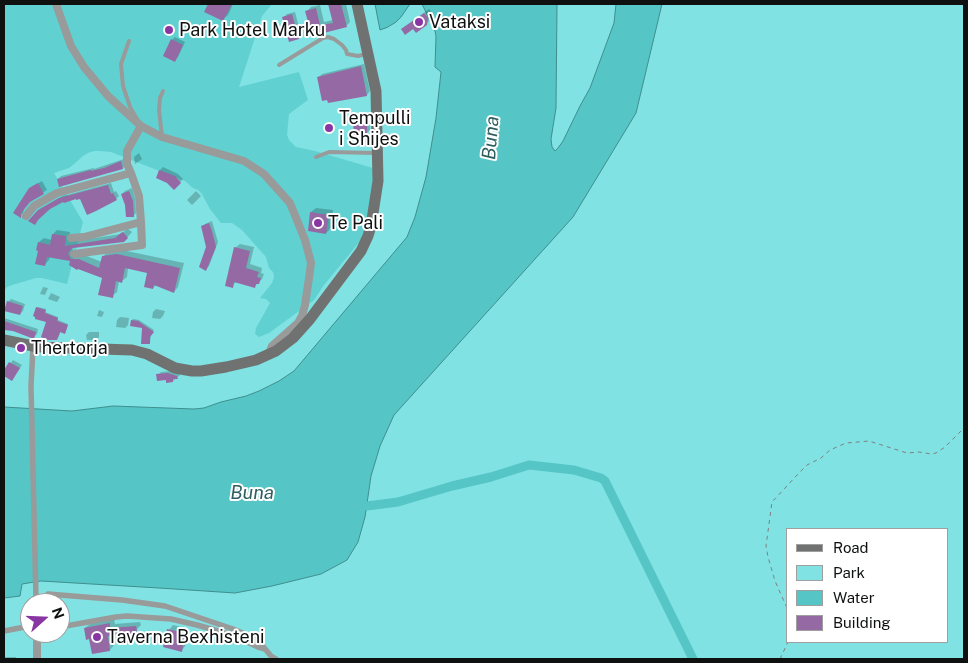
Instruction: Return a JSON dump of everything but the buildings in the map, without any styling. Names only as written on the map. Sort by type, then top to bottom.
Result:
[{"type":"main road","points":[[4,340],[33,347],[132,350],[147,354],[175,368],[192,371],[239,364],[269,355],[285,345],[300,330],[364,244],[371,226],[378,181],[376,91],[357,4]]},
{"type":"street","points":[[56,4],[71,46],[84,67],[108,96],[141,126],[162,137],[244,161],[264,174],[290,202],[305,240],[311,263],[308,287],[303,311],[298,323],[272,346],[269,355]]},
{"type":"street","points":[[74,254],[142,245],[139,196],[127,164],[127,151],[141,126]]},
{"type":"street","points":[[26,216],[34,206],[57,193],[131,173]]},
{"type":"street","points":[[72,238],[84,238],[141,222]]},
{"type":"street","points":[[33,347],[31,386],[36,593]]},
{"type":"street","points":[[70,596],[165,606],[252,636],[276,659]]},
{"type":"street","points":[[70,625],[127,616],[171,619],[197,624],[232,635],[267,650]]},
{"type":"street","points":[[4,631],[20,628]]},
{"type":"street","points":[[36,643],[37,659]]},
{"type":"lane","points":[[280,65],[328,36],[342,46],[347,54],[358,56],[368,53]]},
{"type":"lane","points":[[129,41],[121,64],[123,86],[130,107],[141,126]]},
{"type":"lane","points":[[162,137],[159,110],[163,91]]},
{"type":"lane","points":[[316,157],[329,152],[377,154]]},
{"type":"path","points":[[786,606],[779,592],[767,552],[772,502],[807,465],[821,458],[830,450],[846,443],[869,441],[907,453],[936,453],[945,447],[964,428]]},
{"type":"path","points":[[780,659],[788,643]]},
{"type":"green space","points":[[4,4],[964,4],[964,659],[4,659]]},
{"type":"shaded area","points":[[4,4],[272,4],[262,16],[239,87],[299,72],[308,100],[289,114],[287,135],[289,140],[296,147],[373,168],[374,188],[364,236],[314,300],[269,333],[259,337],[255,334],[256,328],[270,303],[266,299],[260,298],[272,283],[274,277],[266,257],[242,230],[232,223],[221,223],[210,209],[202,194],[185,181],[111,152],[100,151],[88,153],[69,168],[54,173],[83,222],[67,284],[36,278],[7,287],[4,291]]},
{"type":"water","points":[[375,4],[410,4],[396,22],[380,30]]},
{"type":"water","name":"Buna","points":[[422,4],[557,4],[556,108],[551,139],[552,147],[555,151],[563,141],[590,88],[614,23],[616,4],[662,4],[636,113],[573,217],[394,415],[380,446],[371,476],[365,517],[358,542],[347,560],[321,574],[235,593],[41,581],[22,584],[20,596],[4,598],[4,407],[72,411],[113,406],[204,408],[259,391],[294,371],[407,237],[415,217],[426,177],[436,118],[441,72],[435,67],[435,31]]},
{"type":"waterway","points":[[367,506],[398,502],[529,465],[574,470],[601,478],[605,481],[693,659]]},
{"type":"place","name":"Vataksi","points":[[419,22]]},
{"type":"place","name":"Park Hotel Marku","points":[[169,30]]},
{"type":"place","name":"Tempulli i Shijes","points":[[329,128]]},
{"type":"place","name":"Te Pali","points":[[318,223]]},
{"type":"place","name":"Thertorja","points":[[21,348]]},
{"type":"place","name":"Taverna Bexhisteni","points":[[97,637]]}]
